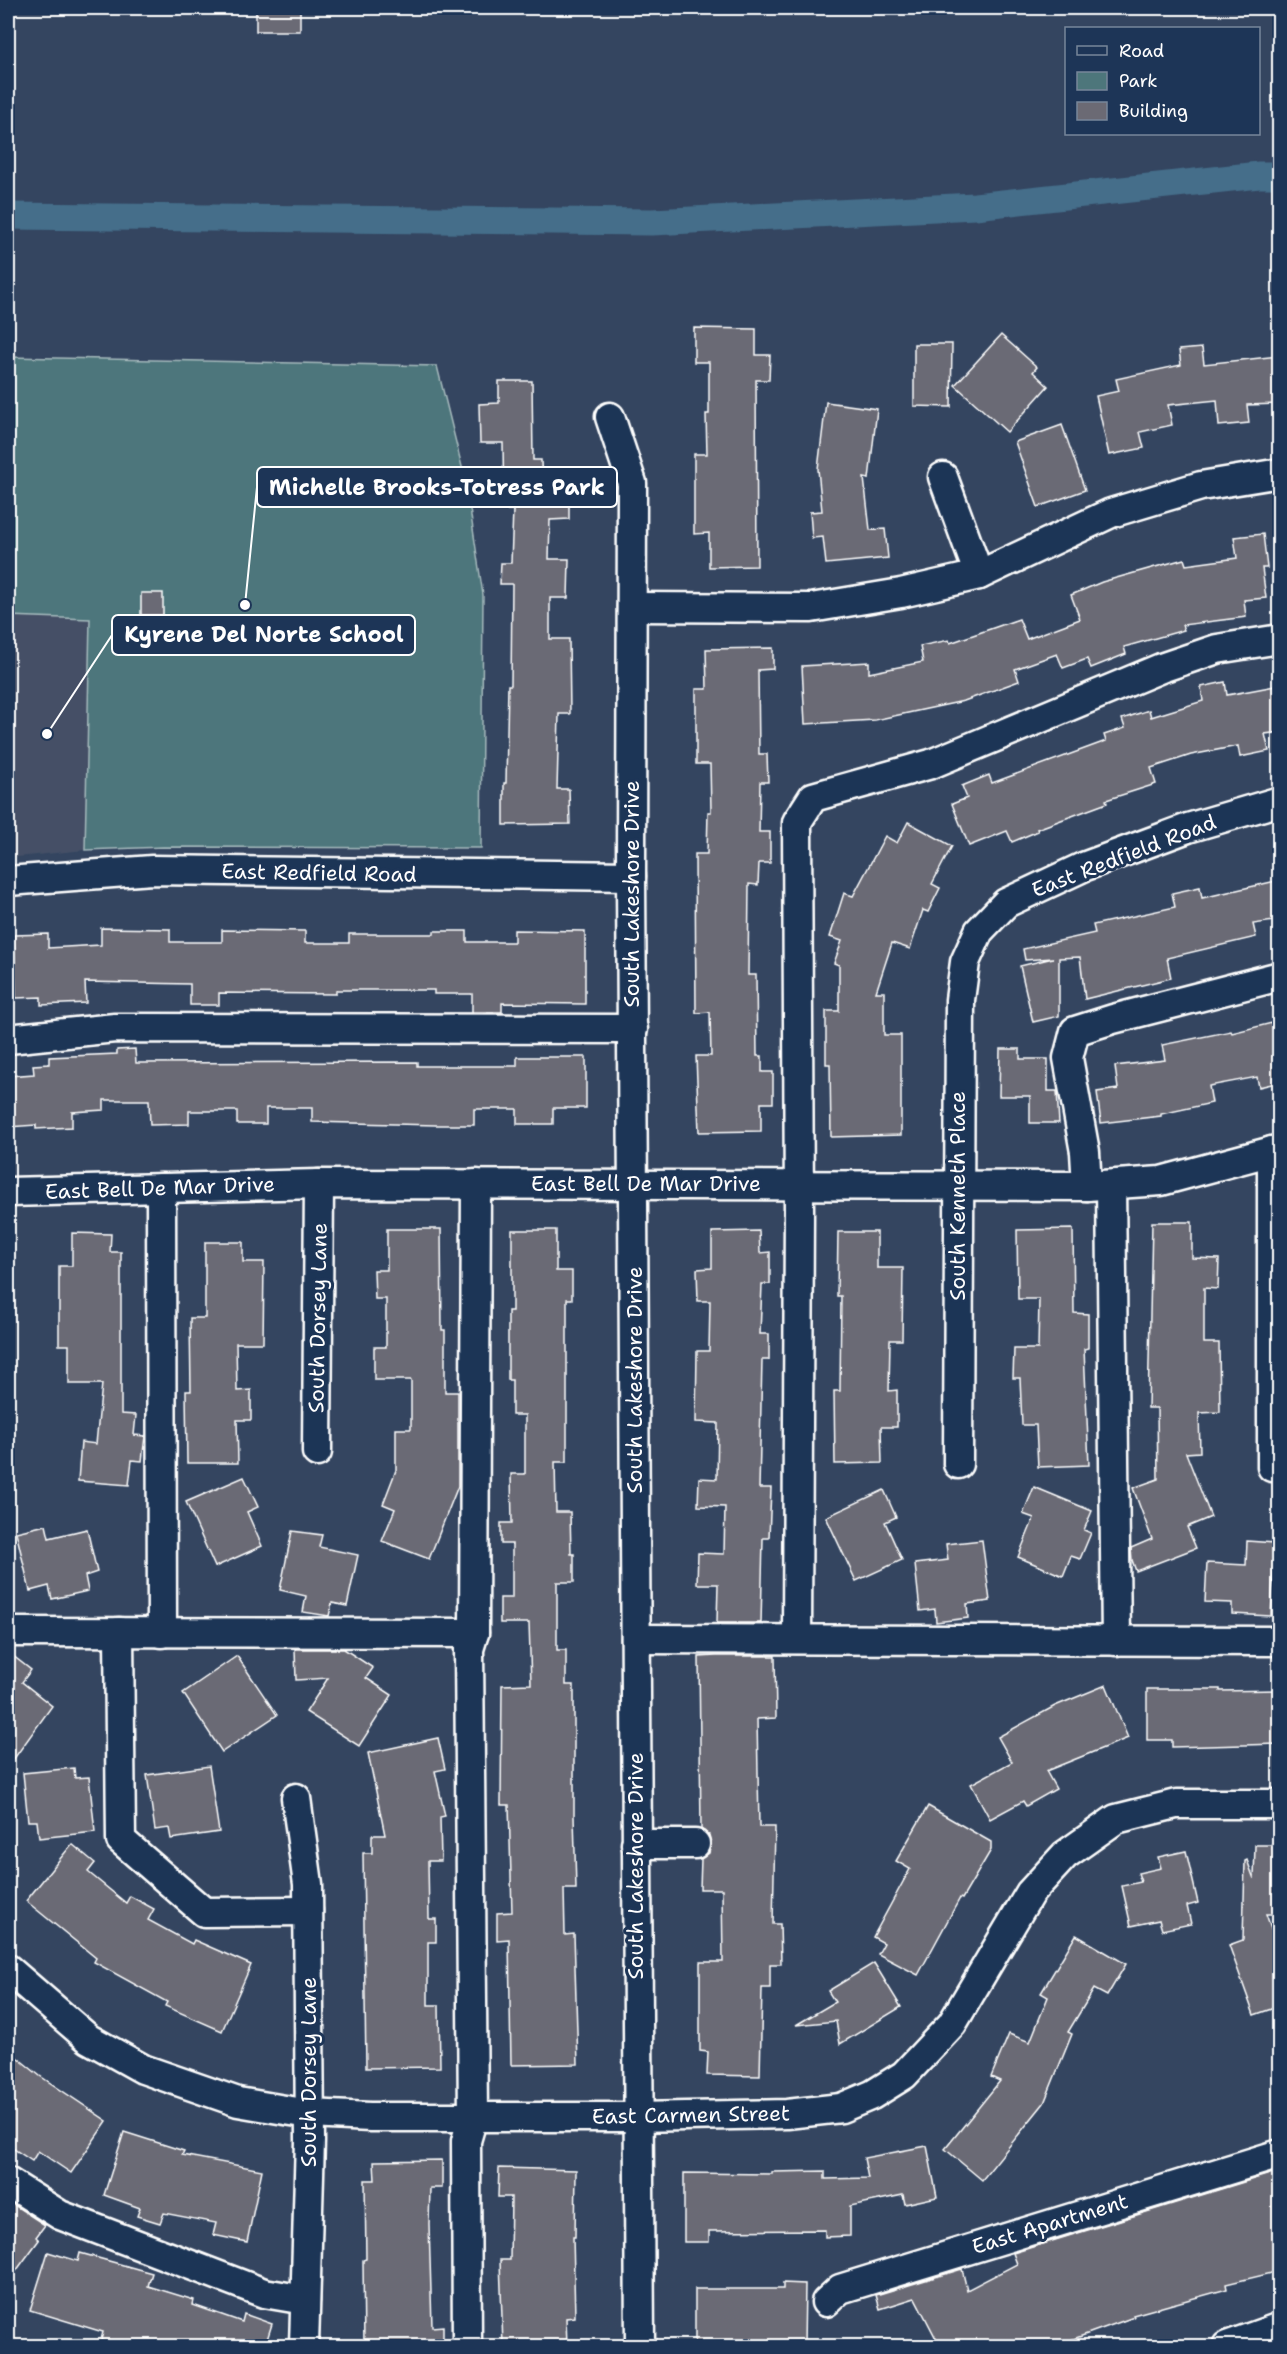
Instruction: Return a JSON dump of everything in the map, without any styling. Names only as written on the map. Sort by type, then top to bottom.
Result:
[{"type":"street","name":"South Lakeshore Drive","points":[[610,417],[632,483],[631,876],[640,2346]]},
{"type":"street","points":[[632,607],[811,608],[901,593],[979,575],[1110,513],[1201,486],[1280,473]]},
{"type":"street","points":[[943,477],[979,575]]},
{"type":"street","points":[[797,1639],[799,1185],[797,822],[813,797],[931,764],[1161,668],[1206,653],[1280,639]]},
{"type":"street","name":"East Redfield Road","points":[[979,931],[1006,903],[1083,867],[1188,828],[1280,801]]},
{"type":"street","name":"East Redfield Road","points":[[8,881],[152,870],[631,876]]},
{"type":"street","name":"South Kenneth Place","points":[[958,1464],[960,1000],[965,962],[979,931]]},
{"type":"street","points":[[1116,1641],[1099,1185],[1085,1152],[1068,1058],[1075,1031],[1280,976]]},
{"type":"street","points":[[8,1039],[115,1028],[633,1029]]},
{"type":"street","points":[[1272,1467],[1276,1150]]},
{"type":"street","name":"East Bell De Mar Drive","points":[[8,1192],[320,1184],[958,1187],[1099,1185],[1161,1181],[1276,1150]]},
{"type":"street","name":"South Dorsey Lane","points":[[317,1452],[320,1184]]},
{"type":"street","points":[[467,2346],[466,2141],[473,2117],[469,1649],[474,1633],[476,1184]]},
{"type":"street","points":[[161,1188],[162,1633]]},
{"type":"street","points":[[8,1632],[474,1633]]},
{"type":"street","points":[[119,1632],[121,1840],[204,1912],[308,1911]]},
{"type":"street","points":[[636,1639],[1280,1641]]},
{"type":"street","name":"South Dorsey Lane","points":[[296,1798],[308,1884],[310,2114],[304,2346]]},
{"type":"street","name":"East Carmen Street","points":[[8,1969],[89,2039],[143,2068],[238,2102],[310,2114],[370,2117],[637,2117],[787,2114],[841,2108],[872,2095],[904,2075],[952,2025],[1029,1893],[1065,1855],[1116,1819],[1176,1804],[1280,1804]]},
{"type":"street","points":[[636,1844],[695,1844]]},
{"type":"street","name":"East Apartment","points":[[826,2302],[840,2289],[1280,2154]]},
{"type":"street","points":[[8,2182],[60,2215],[264,2293],[306,2300]]},
{"type":"street","points":[[1227,2346],[1280,2327]]},
{"type":"shaded area","points":[[8,616],[90,619],[85,850],[8,858]]},
{"type":"green space","points":[[8,357],[437,366],[466,483],[483,595],[481,848],[163,847],[85,850],[90,619],[8,616]]},
{"type":"building","points":[[256,8],[300,8],[300,31],[256,31]]},
{"type":"building","points":[[694,328],[756,329],[756,355],[770,355],[769,380],[756,380],[757,566],[709,567],[709,533],[694,534],[694,454],[707,454],[706,414],[709,414],[709,362],[694,362]]},
{"type":"building","points":[[1001,335],[1037,367],[1033,372],[1048,386],[1007,432],[955,385]]},
{"type":"building","points":[[914,344],[952,344],[951,407],[914,406]]},
{"type":"building","points":[[1202,348],[1204,364],[1280,356],[1280,404],[1247,405],[1249,423],[1219,426],[1217,400],[1168,405],[1172,425],[1140,432],[1144,448],[1109,455],[1096,396],[1119,391],[1116,379],[1181,365],[1179,350]]},
{"type":"building","points":[[499,381],[532,381],[533,460],[541,460],[542,492],[569,491],[569,519],[550,520],[549,559],[569,559],[568,598],[550,598],[550,639],[569,639],[570,714],[559,714],[557,789],[569,789],[570,824],[504,825],[508,685],[511,685],[512,584],[500,584],[501,563],[511,563],[513,510],[504,510],[503,443],[480,443],[479,404],[499,403]]},
{"type":"building","points":[[826,402],[877,409],[869,479],[864,478],[870,530],[885,529],[888,558],[826,564],[823,537],[812,538],[810,512],[822,511],[818,469]]},
{"type":"building","points":[[1062,425],[1085,490],[1038,507],[1015,442]]},
{"type":"building","points":[[1263,534],[1267,568],[1262,568],[1266,598],[1244,600],[1246,617],[1182,625],[1184,630],[1124,647],[1126,654],[1091,668],[1087,659],[1063,668],[1057,654],[1015,669],[1019,681],[964,701],[875,720],[805,724],[802,666],[869,662],[869,673],[923,662],[920,646],[949,640],[950,643],[1019,619],[1027,639],[1080,619],[1071,595],[1102,582],[1184,559],[1186,565],[1237,558],[1234,537]]},
{"type":"building","points":[[141,593],[163,593],[163,615],[141,615]]},
{"type":"building","points":[[773,648],[773,669],[758,670],[759,754],[767,754],[768,782],[760,782],[759,832],[770,832],[770,863],[759,863],[758,885],[749,884],[748,975],[756,975],[757,1056],[762,1056],[762,1072],[773,1072],[773,1103],[761,1103],[761,1131],[699,1132],[696,1056],[711,1056],[710,1012],[696,1013],[695,854],[707,854],[708,812],[711,812],[710,764],[696,764],[696,689],[707,689],[706,649]]},
{"type":"building","points":[[1225,682],[1227,695],[1280,685],[1280,732],[1265,734],[1269,751],[1240,757],[1238,746],[1191,755],[1151,768],[1156,784],[1106,800],[1107,803],[1037,829],[1038,831],[1012,842],[1007,831],[969,846],[952,804],[967,798],[962,786],[989,775],[992,783],[1106,741],[1104,735],[1125,728],[1122,719],[1149,710],[1151,717],[1203,701],[1201,687]]},
{"type":"building","points":[[908,822],[952,846],[932,884],[940,888],[928,912],[923,910],[910,949],[892,943],[876,992],[884,992],[884,1035],[901,1035],[901,1135],[831,1137],[830,1064],[826,1064],[826,1011],[839,1011],[839,965],[834,963],[842,941],[830,937],[844,893],[853,896],[885,836],[897,843]]},
{"type":"building","points":[[1280,880],[1280,920],[1253,924],[1256,937],[1167,958],[1171,978],[1085,999],[1080,957],[1059,958],[1059,1016],[1033,1022],[1020,966],[1053,958],[1025,960],[1023,949],[1095,933],[1093,925],[1175,907],[1172,893],[1200,887],[1202,898]]},
{"type":"building","points":[[101,928],[170,929],[170,942],[222,942],[222,930],[305,931],[305,943],[349,943],[349,934],[434,934],[434,931],[467,931],[467,942],[514,942],[514,930],[585,931],[585,1004],[502,1003],[502,1012],[472,1012],[472,994],[434,994],[434,990],[336,990],[336,994],[219,993],[219,1005],[190,1005],[190,984],[85,982],[86,1003],[41,1005],[41,997],[16,998],[14,935],[48,934],[48,948],[101,945]]},
{"type":"building","points":[[1280,1021],[1280,1082],[1259,1087],[1257,1077],[1209,1086],[1212,1103],[1161,1114],[1161,1116],[1101,1123],[1097,1092],[1118,1089],[1115,1066],[1165,1060],[1162,1045],[1231,1031],[1232,1033]]},
{"type":"building","points":[[135,1049],[136,1063],[417,1062],[417,1066],[517,1066],[517,1057],[586,1057],[586,1108],[553,1108],[553,1124],[517,1124],[517,1109],[474,1109],[474,1125],[436,1125],[312,1122],[312,1108],[266,1108],[266,1124],[237,1124],[237,1111],[189,1111],[189,1124],[150,1125],[149,1100],[104,1100],[104,1110],[72,1112],[72,1127],[36,1129],[36,1125],[8,1127],[8,1076],[34,1074],[33,1065],[49,1064],[49,1057],[117,1054],[117,1050]]},
{"type":"building","points":[[1000,1049],[1020,1049],[1020,1059],[1048,1059],[1048,1091],[1057,1091],[1059,1123],[1030,1123],[1030,1096],[999,1096]]},
{"type":"building","points":[[1152,1222],[1192,1222],[1192,1258],[1219,1259],[1218,1289],[1204,1288],[1204,1343],[1219,1343],[1220,1412],[1199,1413],[1200,1452],[1186,1453],[1211,1517],[1187,1527],[1196,1548],[1136,1571],[1131,1548],[1152,1539],[1133,1488],[1158,1479],[1157,1408],[1148,1408]]},
{"type":"building","points":[[387,1229],[441,1229],[445,1392],[458,1392],[458,1486],[429,1559],[382,1541],[395,1509],[383,1504],[396,1470],[396,1429],[411,1429],[411,1380],[374,1380],[374,1347],[386,1347],[386,1299],[375,1299],[374,1270],[387,1270]]},
{"type":"building","points":[[1073,1229],[1074,1313],[1088,1314],[1088,1348],[1084,1349],[1089,1465],[1038,1467],[1036,1425],[1022,1425],[1020,1378],[1013,1378],[1014,1349],[1038,1349],[1039,1299],[1018,1299],[1017,1230]]},
{"type":"building","points":[[512,1230],[556,1230],[556,1271],[572,1271],[572,1299],[567,1299],[567,1462],[555,1462],[556,1512],[570,1512],[571,1554],[574,1554],[574,1582],[557,1582],[557,1650],[566,1650],[566,1685],[574,1685],[576,1889],[564,1889],[565,1935],[574,1934],[578,2064],[511,2065],[509,1939],[497,1940],[497,1913],[512,1912],[509,1805],[501,1805],[502,1685],[531,1684],[529,1623],[500,1623],[500,1598],[512,1598],[512,1544],[501,1544],[501,1523],[512,1523],[511,1474],[525,1474],[525,1415],[512,1415],[512,1380],[508,1380],[508,1311],[512,1311]]},
{"type":"building","points":[[759,1231],[760,1253],[770,1252],[770,1284],[762,1284],[760,1334],[769,1334],[769,1360],[762,1360],[759,1488],[771,1488],[769,1538],[763,1538],[761,1623],[717,1623],[718,1584],[697,1584],[698,1553],[724,1554],[725,1507],[698,1506],[699,1478],[717,1479],[718,1423],[696,1422],[697,1351],[709,1351],[710,1301],[698,1301],[697,1269],[712,1268],[712,1232]]},
{"type":"building","points":[[838,1232],[877,1232],[877,1268],[903,1268],[902,1340],[890,1340],[889,1391],[897,1390],[897,1427],[881,1427],[882,1463],[835,1464],[834,1391],[840,1391],[841,1296],[837,1296]]},
{"type":"building","points":[[72,1233],[111,1234],[110,1252],[121,1252],[121,1414],[136,1415],[134,1435],[145,1436],[142,1461],[132,1460],[129,1485],[78,1481],[81,1442],[96,1444],[102,1384],[69,1384],[69,1345],[59,1345],[59,1266],[72,1266]]},
{"type":"building","points":[[205,1242],[243,1242],[243,1262],[264,1262],[263,1343],[236,1343],[237,1391],[251,1390],[251,1420],[237,1420],[238,1463],[187,1463],[186,1391],[191,1391],[190,1318],[205,1318]]},
{"type":"building","points":[[244,1477],[258,1507],[247,1512],[262,1546],[215,1567],[186,1502]]},
{"type":"building","points":[[1034,1487],[1092,1511],[1084,1530],[1091,1533],[1080,1559],[1071,1556],[1063,1576],[1018,1557],[1034,1518],[1023,1514]]},
{"type":"building","points":[[884,1490],[896,1517],[885,1522],[902,1560],[856,1581],[826,1517]]},
{"type":"building","points":[[46,1525],[49,1538],[87,1529],[97,1572],[85,1576],[88,1591],[52,1599],[49,1586],[30,1591],[16,1532]]},
{"type":"building","points":[[292,1531],[322,1535],[319,1547],[358,1555],[347,1606],[332,1603],[329,1616],[303,1612],[306,1596],[280,1590]]},
{"type":"building","points":[[982,1540],[990,1601],[967,1604],[968,1618],[936,1622],[935,1609],[920,1611],[915,1564],[948,1560],[946,1544]]},
{"type":"building","points":[[1247,1541],[1275,1543],[1271,1616],[1232,1614],[1232,1603],[1205,1602],[1207,1563],[1246,1565]]},
{"type":"building","points":[[295,1649],[344,1649],[373,1668],[366,1678],[392,1695],[359,1746],[306,1712],[328,1678],[296,1680]]},
{"type":"building","points":[[8,1652],[31,1670],[22,1682],[52,1706],[8,1767]]},
{"type":"building","points":[[237,1656],[277,1715],[222,1752],[183,1693]]},
{"type":"building","points":[[775,1656],[776,1718],[757,1719],[759,1827],[775,1827],[773,1924],[780,1924],[781,1964],[770,1964],[770,1988],[762,1988],[760,2076],[707,2075],[708,2052],[700,2051],[700,1962],[723,1962],[722,1889],[700,1889],[701,1859],[709,1853],[711,1843],[709,1835],[701,1829],[699,1657]]},
{"type":"building","points":[[1106,1685],[1128,1738],[1046,1771],[1056,1789],[1026,1806],[1023,1801],[990,1819],[971,1784],[1012,1762],[998,1737],[1055,1706]]},
{"type":"building","points":[[1147,1689],[1280,1690],[1280,1744],[1172,1747],[1172,1740],[1147,1740]]},
{"type":"building","points":[[438,1738],[445,1769],[435,1771],[445,1816],[440,1817],[441,1861],[428,1861],[429,1919],[436,1919],[436,1942],[428,1942],[428,2005],[439,2005],[440,2067],[366,2068],[363,1853],[372,1853],[372,1835],[385,1835],[368,1753]]},
{"type":"building","points":[[209,1766],[219,1832],[171,1839],[169,1828],[155,1830],[147,1775]]},
{"type":"building","points":[[74,1768],[75,1778],[89,1777],[95,1832],[39,1838],[37,1821],[28,1821],[23,1773]]},
{"type":"building","points":[[928,1806],[991,1842],[991,1850],[962,1899],[960,1898],[918,1975],[878,1954],[884,1943],[873,1937],[910,1869],[896,1861]]},
{"type":"building","points":[[72,1844],[95,1863],[88,1872],[126,1903],[130,1896],[154,1909],[148,1920],[192,1944],[194,1940],[251,1965],[222,2031],[165,2006],[167,2002],[94,1962],[96,1958],[26,1901]]},
{"type":"building","points":[[1255,1845],[1280,1845],[1280,1914],[1266,1914],[1280,1953],[1280,2006],[1254,2015],[1229,1945],[1243,1940],[1245,1861],[1247,1860],[1254,1879]]},
{"type":"building","points":[[1186,1851],[1198,1903],[1187,1906],[1191,1924],[1162,1930],[1159,1920],[1131,1926],[1122,1886],[1141,1882],[1138,1873],[1161,1868],[1158,1857]]},
{"type":"building","points":[[1076,1935],[1126,1964],[1107,1996],[1094,1989],[1068,2032],[1072,2034],[1044,2103],[982,2180],[945,2149],[1000,2081],[991,2077],[1009,2034],[1030,2042],[1048,1997],[1041,1993]]},
{"type":"building","points":[[874,1963],[901,2007],[840,2044],[836,2021],[796,2025],[835,2002],[828,1991]]},
{"type":"building","points":[[8,2050],[40,2076],[107,2121],[71,2173],[38,2151],[32,2161],[8,2145]]},
{"type":"building","points":[[124,2132],[184,2151],[182,2155],[262,2170],[247,2242],[213,2235],[216,2223],[164,2213],[160,2223],[137,2216],[140,2208],[104,2195]]},
{"type":"building","points":[[927,2146],[937,2197],[905,2204],[903,2195],[850,2206],[850,2236],[825,2237],[825,2230],[709,2231],[709,2242],[684,2242],[684,2173],[772,2174],[772,2172],[825,2171],[825,2179],[868,2178],[864,2158]]},
{"type":"building","points":[[442,2160],[442,2188],[430,2188],[429,2224],[432,2327],[443,2326],[443,2346],[364,2346],[365,2180],[375,2180],[374,2161]]},
{"type":"building","points":[[499,2168],[576,2170],[575,2237],[573,2237],[575,2317],[566,2318],[567,2346],[503,2346],[500,2260],[510,2260],[511,2197],[498,2197]]},
{"type":"building","points":[[1280,2171],[1280,2271],[1226,2284],[1227,2289],[1133,2315],[1134,2317],[1054,2346],[940,2346],[915,2298],[880,2309],[876,2295],[962,2269],[967,2290],[1017,2264],[1013,2253]]},
{"type":"building","points":[[8,2201],[45,2225],[36,2237],[39,2240],[8,2282]]},
{"type":"building","points":[[48,2252],[78,2261],[80,2253],[152,2273],[148,2286],[194,2300],[193,2305],[242,2322],[244,2314],[272,2324],[265,2346],[122,2346],[101,2340],[103,2332],[30,2310]]},
{"type":"building","points":[[783,2283],[805,2284],[804,2346],[695,2346],[695,2289],[783,2289]]},
{"type":"waterway","points":[[8,216],[652,222],[975,206],[1259,175],[1280,175]]},
{"type":"place","name":"Michelle Brooks-Totress Park","points":[[245,605]]},
{"type":"place","name":"Kyrene Del Norte School","points":[[47,734]]}]
